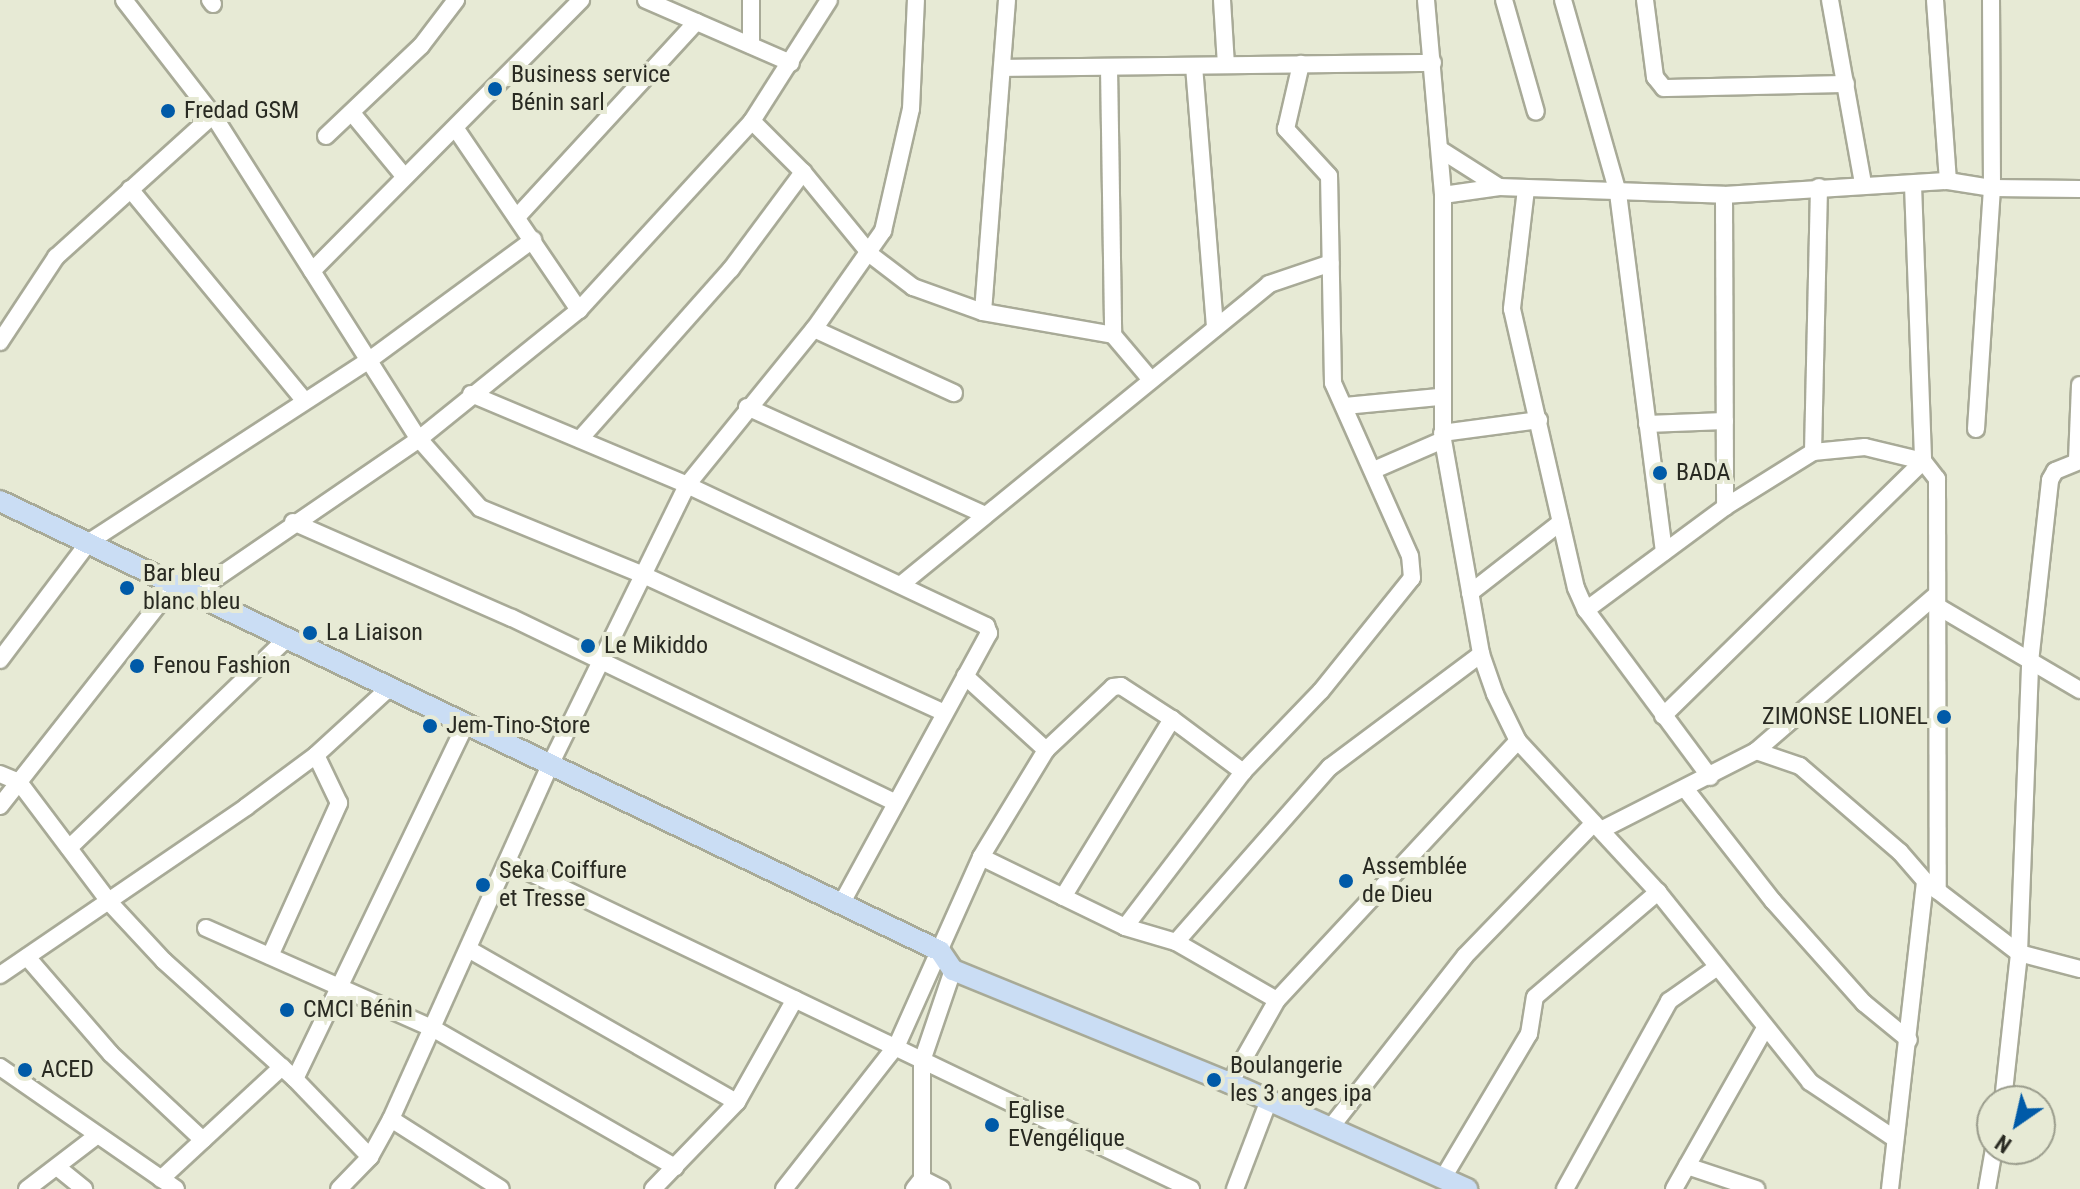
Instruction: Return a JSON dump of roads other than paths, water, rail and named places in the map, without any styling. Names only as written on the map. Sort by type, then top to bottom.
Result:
[{"type":"main road","points":[[0,501],[89,542],[284,641],[551,763],[940,951],[953,970],[1230,1083],[1467,1189]]},
{"type":"street","points":[[124,0],[213,115],[419,439],[485,512],[641,574],[945,713]]},
{"type":"street","points":[[326,136],[421,46],[456,0]]},
{"type":"street","points":[[312,271],[581,0]]},
{"type":"street","points":[[646,0],[791,63]]},
{"type":"street","points":[[751,0],[751,45]]},
{"type":"street","points":[[193,594],[293,522],[419,439],[579,310],[752,121],[829,0]]},
{"type":"street","points":[[339,1189],[370,1157],[391,1119],[510,863],[551,763],[599,660],[687,485],[871,255],[892,205],[911,109],[916,0]]},
{"type":"street","points":[[983,312],[1007,0]]},
{"type":"street","points":[[1222,0],[1226,65]]},
{"type":"street","points":[[1426,0],[1443,195],[1439,397],[1442,436],[1481,654],[1518,741],[1658,892],[1764,1030],[1810,1082],[1895,1139]]},
{"type":"street","points":[[1504,0],[1536,112]]},
{"type":"street","points":[[1563,0],[1618,193],[1664,552]]},
{"type":"street","points":[[1645,0],[1655,77],[1664,88],[1846,84]]},
{"type":"street","points":[[1830,0],[1863,183]]},
{"type":"street","points":[[1935,0],[1948,181]]},
{"type":"street","points":[[1976,429],[1992,188],[1991,0]]},
{"type":"street","points":[[517,217],[696,22]]},
{"type":"street","points":[[1004,68],[1433,63]]},
{"type":"street","points":[[1125,927],[1243,772],[1321,691],[1412,578],[1410,556],[1333,383],[1329,176],[1286,129],[1301,64]]},
{"type":"street","points":[[1194,66],[1215,328]]},
{"type":"street","points":[[1109,67],[1113,335],[1151,380]]},
{"type":"street","points":[[352,113],[404,176]]},
{"type":"street","points":[[0,342],[56,257],[213,115]]},
{"type":"street","points":[[752,121],[803,172],[871,255],[924,293],[983,312],[1113,335]]},
{"type":"street","points":[[456,129],[579,310]]},
{"type":"street","points":[[1441,150],[1499,187]]},
{"type":"street","points":[[580,439],[724,278],[803,172]]},
{"type":"street","points":[[1443,195],[1499,187],[1724,195],[1863,183],[1913,185],[1948,181],[1992,188],[2080,189]]},
{"type":"street","points":[[1890,1189],[1931,886],[1937,479],[1923,461],[1913,185]]},
{"type":"street","points":[[1813,452],[1819,187]]},
{"type":"street","points":[[130,189],[304,400]]},
{"type":"street","points":[[1526,189],[1512,309],[1561,522],[1586,610],[1710,777]]},
{"type":"street","points":[[1724,195],[1725,507]]},
{"type":"street","points":[[0,660],[6,640],[89,542],[368,361],[533,240]]},
{"type":"street","points":[[903,583],[1278,278],[1331,263]]},
{"type":"street","points":[[814,329],[954,393]]},
{"type":"street","points":[[2005,1085],[2019,953],[2030,662],[2050,480],[2055,471],[2078,461],[2080,385]]},
{"type":"street","points":[[471,394],[687,485],[903,583],[986,626],[989,633],[842,903]]},
{"type":"street","points":[[1345,406],[1439,397]]},
{"type":"street","points":[[747,407],[985,515]]},
{"type":"street","points":[[1374,470],[1442,436],[1539,420]]},
{"type":"street","points":[[1647,424],[1725,421]]},
{"type":"street","points":[[1586,610],[1725,507],[1813,452],[1865,447],[1923,461]]},
{"type":"street","points":[[1663,716],[1923,461]]},
{"type":"street","points":[[293,522],[599,660],[896,803]]},
{"type":"street","points":[[1470,593],[1561,522]]},
{"type":"street","points":[[0,806],[174,585]]},
{"type":"street","points":[[1934,601],[2080,690]]},
{"type":"street","points":[[1331,1127],[1465,956],[1597,826],[1687,791],[1756,751],[1934,601]]},
{"type":"street","points":[[69,848],[284,641]]},
{"type":"street","points":[[1176,942],[1330,767],[1481,654]]},
{"type":"street","points":[[965,676],[1046,750]]},
{"type":"street","points":[[784,1189],[897,1045],[981,857],[1046,750],[1117,686],[1172,719],[1243,772]]},
{"type":"street","points":[[0,975],[111,904],[316,755],[389,688]]},
{"type":"street","points":[[1063,897],[1172,719]]},
{"type":"street","points":[[295,1079],[343,989],[466,724]]},
{"type":"street","points":[[1230,1083],[1277,1000],[1518,741]]},
{"type":"street","points":[[1756,751],[1800,766],[1900,852],[1931,886],[2019,953],[2080,969]]},
{"type":"street","points":[[270,956],[339,803],[316,755]]},
{"type":"street","points":[[0,774],[19,782],[111,904],[193,989],[295,1079],[370,1157]]},
{"type":"street","points":[[1687,791],[1773,901],[1864,1003],[1909,1040]]},
{"type":"street","points":[[981,857],[1125,927],[1176,942],[1277,1000]]},
{"type":"street","points":[[510,863],[897,1045],[922,1061],[1191,1189]]},
{"type":"street","points":[[1443,1178],[1529,1034],[1535,997],[1658,892]]},
{"type":"street","points":[[206,928],[434,1029],[675,1167]]},
{"type":"street","points":[[470,950],[737,1102]]},
{"type":"street","points":[[27,957],[111,1054],[203,1140]]},
{"type":"street","points":[[1565,1189],[1669,1001],[1716,968]]},
{"type":"street","points":[[942,1189],[918,1184],[922,1061],[953,970]]},
{"type":"street","points":[[653,1189],[737,1102],[795,999]]},
{"type":"street","points":[[1674,1189],[1764,1030]]},
{"type":"street","points":[[161,1179],[282,1067]]},
{"type":"street","points":[[2,1073],[176,1189]]},
{"type":"street","points":[[1235,1189],[1269,1100]]},
{"type":"street","points":[[391,1119],[501,1189]]},
{"type":"street","points":[[27,1189],[95,1137]]},
{"type":"street","points":[[1987,1189],[1991,1165]]},
{"type":"street","points":[[1687,1166],[1756,1189]]},
{"type":"street","points":[[57,1167],[84,1189]]},
{"type":"place","name":"Business service Bénin sarl","points":[[495,89]]},
{"type":"place","name":"Fredad GSM","points":[[168,111]]},
{"type":"place","name":"BADA","points":[[1660,473]]},
{"type":"place","name":"Bar bleu blanc bleu","points":[[127,588]]},
{"type":"place","name":"La Liaison","points":[[310,633]]},
{"type":"place","name":"Le Mikiddo","points":[[588,646]]},
{"type":"place","name":"Fenou Fashion","points":[[137,666]]},
{"type":"place","name":"ZIMONSE LIONEL","points":[[1944,717]]},
{"type":"place","name":"Jem-Tino-Store","points":[[430,726]]},
{"type":"place","name":"Assemblée de Dieu","points":[[1346,881]]},
{"type":"place","name":"Seka Coiffure et Tresse","points":[[483,885]]},
{"type":"place","name":"CMCI Bénin","points":[[287,1010]]},
{"type":"place","name":"ACED","points":[[25,1070]]},
{"type":"place","name":"Boulangerie les 3 anges ipa","points":[[1214,1080]]},
{"type":"place","name":"Eglise EVengélique","points":[[992,1125]]}]
